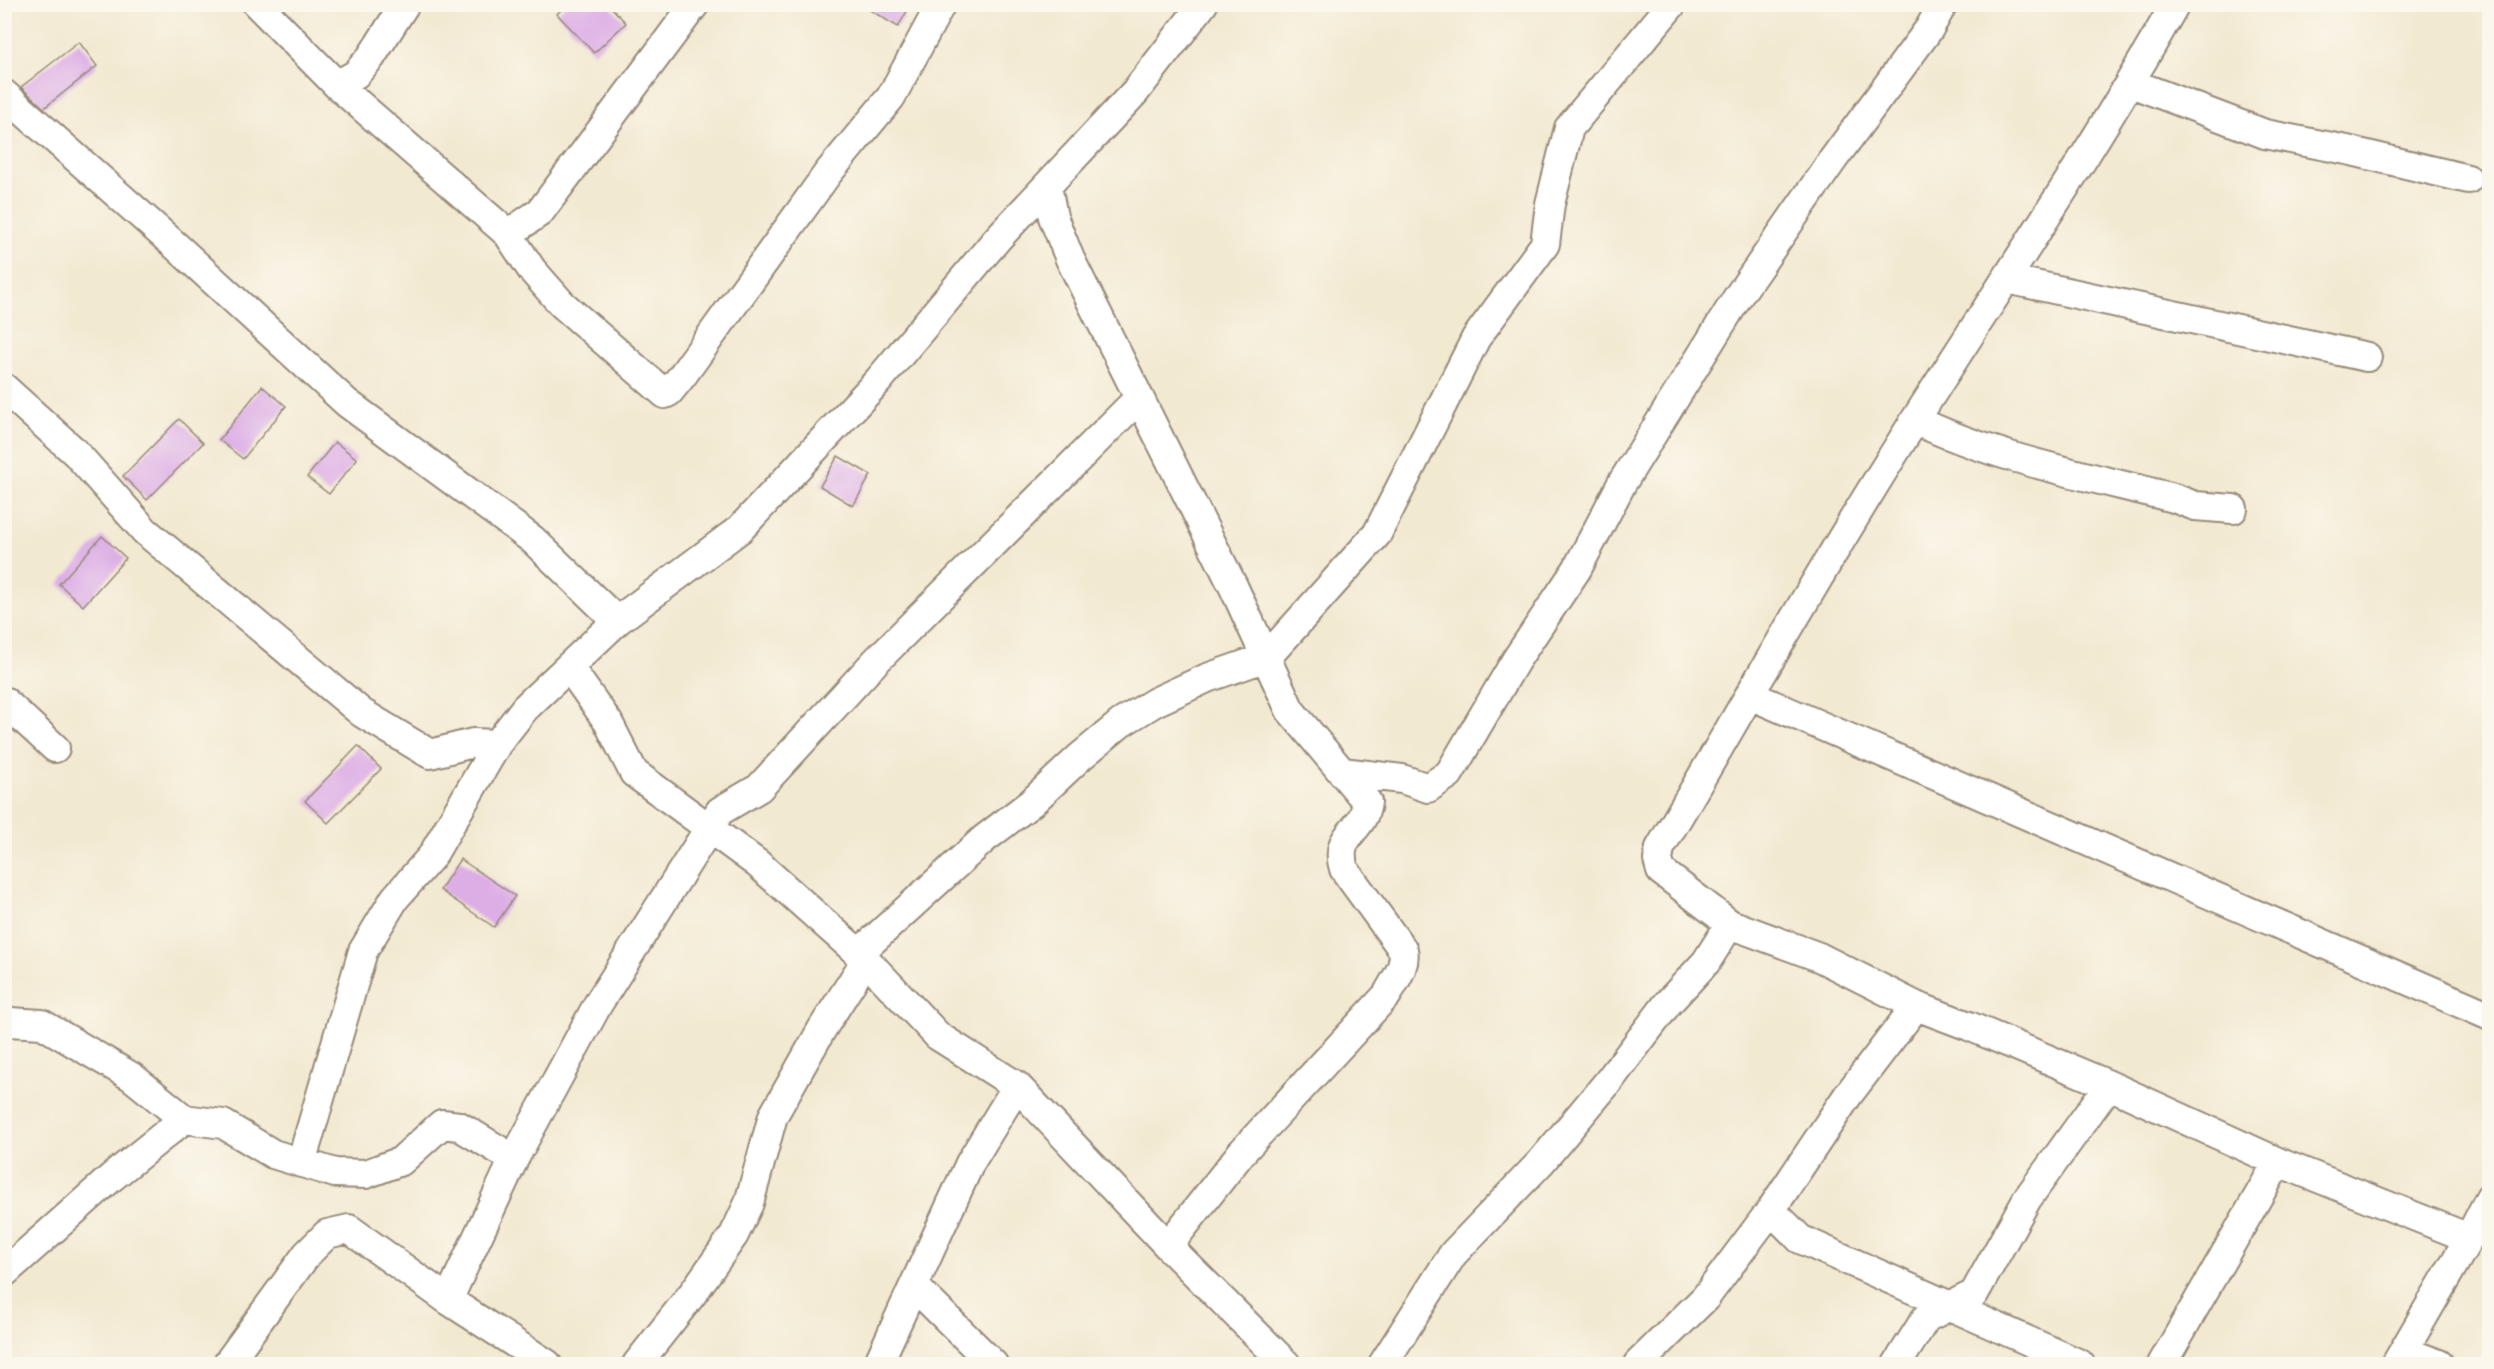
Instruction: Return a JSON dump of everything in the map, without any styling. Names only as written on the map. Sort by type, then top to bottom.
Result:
[{"type":"street","points":[[257,4],[337,85],[508,234],[532,270],[562,304],[661,392],[669,392],[828,173],[891,97],[941,4]]},
{"type":"street","points":[[337,85],[356,74],[371,57],[405,4]]},
{"type":"street","points":[[508,234],[540,212],[695,4]]},
{"type":"street","points":[[301,1163],[363,951],[395,898],[432,856],[497,744],[525,708],[617,621],[740,529],[878,381],[998,238],[1135,92],[1203,4]]},
{"type":"street","points":[[636,1365],[693,1293],[734,1235],[749,1203],[773,1116],[862,957],[984,839],[1031,802],[1121,723],[1155,702],[1207,678],[1267,657],[1377,534],[1476,338],[1545,244],[1550,204],[1569,128],[1672,4]]},
{"type":"street","points":[[1342,772],[1402,778],[1428,788],[1449,774],[1516,660],[1577,569],[1622,483],[1739,295],[1929,28],[1943,4]]},
{"type":"street","points":[[2175,4],[2131,83],[1915,420],[1795,616],[1660,848],[1658,860],[1661,871],[1730,924],[1818,957],[1916,1006],[2109,1085],[2278,1162],[2469,1238]]},
{"type":"street","points":[[2131,83],[2265,134],[2347,150],[2468,179]]},
{"type":"street","points":[[4,94],[177,247],[347,403],[533,540],[617,621]]},
{"type":"street","points":[[1047,186],[1053,217],[1070,259],[1267,657],[1290,710],[1366,802],[1366,810],[1342,846],[1340,855],[1344,869],[1403,950],[1403,965],[1387,995],[1242,1152],[1168,1246]]},
{"type":"street","points":[[2007,279],[2367,357]]},
{"type":"street","points":[[4,388],[76,453],[145,531],[362,713],[430,754],[473,743],[497,744]]},
{"type":"street","points":[[448,1300],[514,1159],[598,1004],[720,811],[759,788],[875,662],[1138,399]]},
{"type":"street","points":[[1915,420],[1978,445],[2043,466],[2174,498],[2195,506],[2232,509]]},
{"type":"street","points":[[569,667],[608,722],[634,773],[758,864],[862,957],[938,1036],[1017,1086],[1168,1246],[1286,1365]]},
{"type":"street","points":[[1750,694],[2490,1016]]},
{"type":"street","points":[[4,701],[55,748]]},
{"type":"street","points":[[1383,1365],[1453,1254],[1540,1162],[1608,1082],[1668,1003],[1706,962],[1730,924]]},
{"type":"street","points":[[1638,1365],[1705,1298],[1771,1210],[1848,1095],[1916,1006]]},
{"type":"street","points":[[6,1017],[42,1024],[132,1077],[184,1119],[223,1124],[273,1154],[335,1173],[366,1174],[401,1161],[442,1124],[459,1126],[514,1159]]},
{"type":"street","points":[[1897,1365],[1926,1318],[1974,1294],[2027,1199],[2109,1085]]},
{"type":"street","points":[[878,1365],[970,1163],[1017,1086]]},
{"type":"street","points":[[4,1273],[112,1177],[184,1119]]},
{"type":"street","points":[[2162,1365],[2278,1162]]},
{"type":"street","points":[[2439,1365],[2400,1358],[2490,1197]]},
{"type":"street","points":[[1771,1210],[1800,1239],[2080,1365]]},
{"type":"street","points":[[227,1365],[307,1254],[327,1234],[349,1229],[448,1300],[547,1365]]},
{"type":"street","points":[[914,1286],[993,1365]]},
{"type":"building","points":[[567,4],[608,4],[626,23],[594,53],[557,14]]},
{"type":"building","points":[[860,4],[911,4],[898,27]]},
{"type":"building","points":[[79,42],[97,66],[44,108],[21,87]]},
{"type":"building","points":[[262,386],[286,406],[243,459],[219,440]]},
{"type":"building","points":[[179,419],[203,443],[147,500],[123,476]]},
{"type":"building","points":[[335,442],[357,459],[329,494],[307,477]]},
{"type":"building","points":[[838,456],[871,475],[853,506],[820,486]]},
{"type":"building","points":[[102,536],[126,558],[83,606],[59,584]]},
{"type":"building","points":[[358,746],[381,769],[328,823],[305,801]]},
{"type":"building","points":[[460,859],[515,896],[494,927],[440,890]]}]
